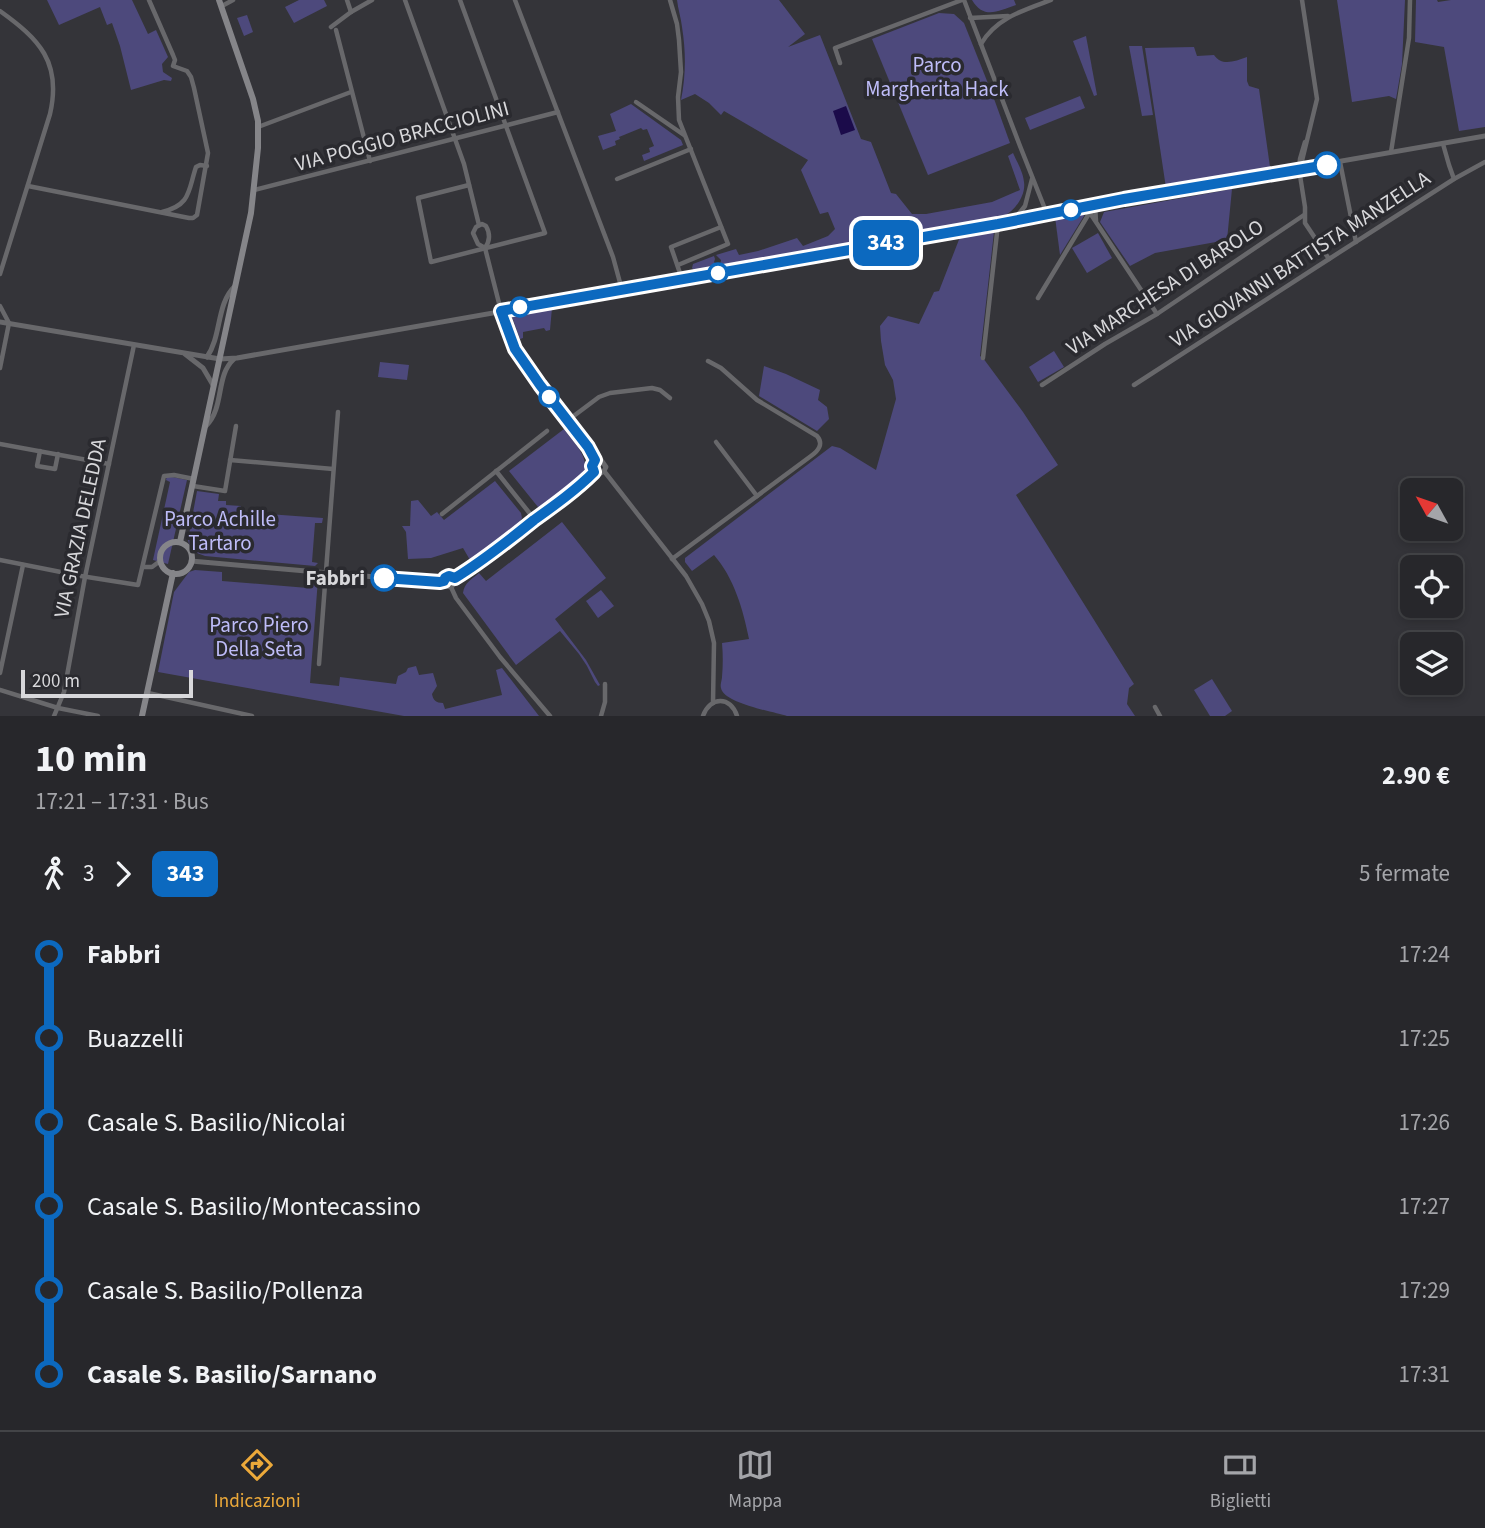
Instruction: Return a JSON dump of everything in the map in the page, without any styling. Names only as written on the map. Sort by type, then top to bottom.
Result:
[{"type":"main road","points":[[180,542],[254,190],[258,127],[252,94],[220,3]]},
{"type":"main road","points":[[180,542],[190,551],[191,561],[184,571],[173,573],[166,570],[160,561],[160,553],[171,543],[180,542]]},
{"type":"main road","points":[[142,716],[173,573]]},
{"type":"street","points":[[28,186],[160,213],[195,217],[207,166],[208,149],[191,77],[185,69],[173,66],[175,60],[149,0]]},
{"type":"street","points":[[220,3],[233,0]]},
{"type":"street","points":[[347,0],[351,12]]},
{"type":"street","points":[[370,161],[333,28],[351,12],[372,0]]},
{"type":"street","points":[[405,0],[456,139],[479,225]]},
{"type":"street","points":[[460,0],[545,233],[431,262],[418,198],[470,185]]},
{"type":"street","points":[[515,0],[622,290]]},
{"type":"street","points":[[670,0],[679,40],[679,120],[728,244],[678,265]]},
{"type":"street","points":[[841,63],[835,48],[963,0],[1048,214]]},
{"type":"street","points":[[981,45],[993,28],[1009,16],[1051,0]]},
{"type":"street","points":[[1302,0],[1317,99],[1303,146],[1300,169],[1304,215],[1306,223],[1329,259]]},
{"type":"street","points":[[1391,152],[1409,38],[1409,0]]},
{"type":"street","points":[[0,11],[35,39],[47,58],[53,93],[51,110],[0,274]]},
{"type":"street","points":[[970,18],[1009,16]]},
{"type":"street","points":[[258,127],[351,92]]},
{"type":"street","points":[[636,102],[685,135]]},
{"type":"street","name":"VIA POGGIO BRACCIOLINI","points":[[254,190],[558,112]]},
{"type":"street","points":[[0,322],[219,359],[237,358],[1048,214],[1088,210],[1096,206],[1485,136]]},
{"type":"street","points":[[1443,144],[1454,179]]},
{"type":"street","points":[[617,179],[691,149]]},
{"type":"street","points":[[1340,162],[1356,242]]},
{"type":"street","name":"VIA GIOVANNI BATTISTA MANZELLA","points":[[1134,385],[1454,179],[1485,162]]},
{"type":"street","points":[[160,213],[182,203],[188,195],[196,167],[207,166]]},
{"type":"street","points":[[1013,221],[1025,206],[1032,178]]},
{"type":"street","points":[[1096,206],[1097,222]]},
{"type":"street","points":[[1088,210],[1157,314]]},
{"type":"street","points":[[1038,299],[1088,210]]},
{"type":"street","name":"VIA MARCHESA DI BAROLO","points":[[1042,385],[1157,314],[1304,215]]},
{"type":"street","points":[[983,358],[998,224]]},
{"type":"street","points":[[485,248],[478,244],[474,236],[474,229],[479,225],[484,225],[487,229],[489,239],[485,248],[501,311],[515,349],[595,460]]},
{"type":"street","points":[[682,279],[671,247],[721,227]]},
{"type":"street","points":[[207,357],[214,346],[227,295],[235,285]]},
{"type":"street","points":[[0,306],[9,323],[0,368]]},
{"type":"street","name":"VIA GRAZIA DELEDDA","points":[[54,716],[64,692],[85,577],[134,345]]},
{"type":"street","points":[[182,353],[203,368],[214,387]]},
{"type":"street","points":[[205,426],[216,413],[226,370],[237,358]]},
{"type":"street","points":[[672,559],[820,447],[820,439],[815,435],[760,402],[718,366],[708,361]]},
{"type":"street","points":[[567,421],[599,397],[611,393],[652,388],[660,390],[670,398]]},
{"type":"street","points":[[319,664],[338,412]]},
{"type":"street","points":[[0,560],[138,585],[163,477],[166,474],[225,491],[236,426]]},
{"type":"street","points":[[442,514],[547,431]]},
{"type":"street","points":[[716,442],[757,496]]},
{"type":"street","points":[[0,444],[109,464]]},
{"type":"street","points":[[40,451],[37,466],[55,469],[58,454]]},
{"type":"street","points":[[230,460],[333,469]]},
{"type":"street","points":[[594,472],[598,474],[606,467],[604,461],[595,460]]},
{"type":"street","points":[[594,472],[592,466],[595,460]]},
{"type":"street","points":[[496,471],[535,520]]},
{"type":"street","points":[[604,471],[696,592],[708,617],[714,654],[713,703]]},
{"type":"street","points":[[455,578],[479,563],[594,472]]},
{"type":"street","points":[[143,567],[152,567],[160,561]]},
{"type":"street","points":[[191,561],[444,581]]},
{"type":"street","points":[[0,673],[23,565]]},
{"type":"street","points":[[444,581],[449,576],[455,578]]},
{"type":"street","points":[[451,587],[455,578]]},
{"type":"street","points":[[444,581],[500,657],[550,716]]},
{"type":"street","points":[[601,716],[606,684]]},
{"type":"street","points":[[0,690],[58,708],[98,716]]},
{"type":"street","points":[[148,693],[252,716]]},
{"type":"street","points":[[703,716],[708,706],[718,701],[733,707],[737,716]]},
{"type":"street","points":[[1155,707],[1160,716]]},
{"type":"green space","points":[[47,0],[132,0],[148,34],[156,30],[168,57],[162,64],[163,72],[172,78],[171,81],[164,80],[131,90],[112,23],[107,25],[100,7],[59,25]]},
{"type":"green space","points":[[299,0],[324,0],[327,6],[294,23],[285,7]]},
{"type":"green space","points":[[677,0],[779,0],[805,34],[788,47],[820,35],[861,139],[871,142],[891,193],[896,194],[912,214],[992,202],[1020,190],[1008,156],[1013,153],[1024,182],[1019,202],[1004,216],[720,266],[721,260],[716,255],[736,249],[739,255],[797,238],[803,246],[828,236],[835,229],[828,212],[820,214],[801,170],[808,160],[724,111],[721,115],[695,94],[681,100],[685,54]]},
{"type":"green space","points":[[972,0],[1014,0],[1016,5],[986,12]]},
{"type":"green space","points":[[1337,0],[1405,0],[1402,64],[1396,99],[1389,96],[1352,102]]},
{"type":"green space","points":[[1416,0],[1485,0],[1485,127],[1459,131],[1444,47],[1415,42]]},
{"type":"green space","name":"Parco Margherita Hack","points":[[939,13],[954,14],[964,23],[1010,143],[928,175],[872,39]]},
{"type":"green space","points":[[247,15],[253,32],[244,36],[237,18]]},
{"type":"green space","points":[[1086,36],[1097,95],[1094,96],[1073,41]]},
{"type":"green space","points":[[1129,46],[1142,46],[1153,115],[1142,116]]},
{"type":"green space","points":[[1194,47],[1197,56],[1214,55],[1225,62],[1247,57],[1247,81],[1249,86],[1259,89],[1270,167],[1166,188],[1145,48]]},
{"type":"green space","points":[[1080,96],[1085,108],[1030,130],[1025,118]]},
{"type":"green space","points":[[631,104],[681,140],[683,145],[644,161],[642,155],[650,152],[649,148],[654,146],[647,129],[641,128],[619,137],[620,139],[615,141],[616,145],[603,150],[598,136],[616,131],[610,114]]},
{"type":"green space","points":[[1232,189],[1227,240],[1155,253],[1130,266],[1100,222],[1104,212]]},
{"type":"green space","points":[[1083,213],[1084,216],[1060,255],[1055,217]]},
{"type":"green space","points":[[991,230],[994,232],[980,356],[1023,412],[1058,465],[1016,495],[1134,684],[1129,688],[1127,704],[1135,716],[787,716],[730,698],[721,687],[722,643],[749,639],[741,605],[727,574],[714,555],[692,571],[685,558],[832,446],[876,470],[896,399],[893,380],[885,365],[880,326],[888,316],[919,324],[934,292],[939,291],[960,237]]},
{"type":"green space","points":[[1098,233],[1112,258],[1087,273],[1072,248]]},
{"type":"green space","points":[[714,256],[718,267],[695,271],[692,268],[693,264]]},
{"type":"green space","points":[[552,308],[550,330],[546,331],[544,328],[523,332],[523,338],[520,339],[511,314]]},
{"type":"green space","points":[[1054,351],[1064,367],[1038,382],[1029,367]]},
{"type":"green space","points":[[380,362],[409,365],[407,380],[378,377]]},
{"type":"green space","points":[[764,366],[820,390],[818,400],[827,407],[829,419],[817,431],[759,396]]},
{"type":"green space","points":[[564,429],[583,456],[584,475],[542,507],[538,507],[509,471]]},
{"type":"green space","points":[[167,476],[187,480],[168,564],[153,560],[170,482],[166,480]]},
{"type":"green space","points":[[495,481],[521,513],[522,518],[513,530],[470,560],[463,548],[431,558],[408,559],[406,532],[402,526],[410,526],[411,501],[418,500],[431,516],[437,512],[444,520]]},
{"type":"green space","name":"Parco Achille Tartaro","points":[[197,491],[219,494],[218,501],[226,501],[226,505],[241,506],[240,512],[323,518],[322,523],[315,523],[312,562],[318,563],[315,566],[205,556],[196,552],[188,540]]},
{"type":"green space","points":[[562,522],[606,578],[555,619],[586,660],[600,685],[598,686],[579,654],[560,631],[516,665],[463,593],[467,584],[479,573],[486,581]]},
{"type":"green space","name":"Parco Piero Della Seta","points":[[189,572],[222,572],[222,581],[308,588],[309,579],[318,579],[310,683],[339,686],[340,677],[396,684],[398,676],[408,668],[416,666],[419,675],[433,673],[437,686],[432,696],[437,702],[443,703],[445,709],[502,695],[496,670],[502,668],[539,716],[404,716],[158,672],[174,592]]},
{"type":"green space","points":[[601,590],[614,606],[598,618],[586,601]]},
{"type":"green space","points":[[1212,679],[1232,711],[1225,716],[1210,716],[1194,690]]},
{"type":"shaded area","points":[[846,106],[855,130],[841,135],[833,111]]},
{"type":"bus line","name":"343","points":[[384,578],[440,582],[449,576],[455,578],[503,545],[594,472],[592,466],[595,460],[588,447],[515,349],[501,311],[1327,165]]},
{"type":"place","name":"Fabbri","points":[[384,578]]}]
